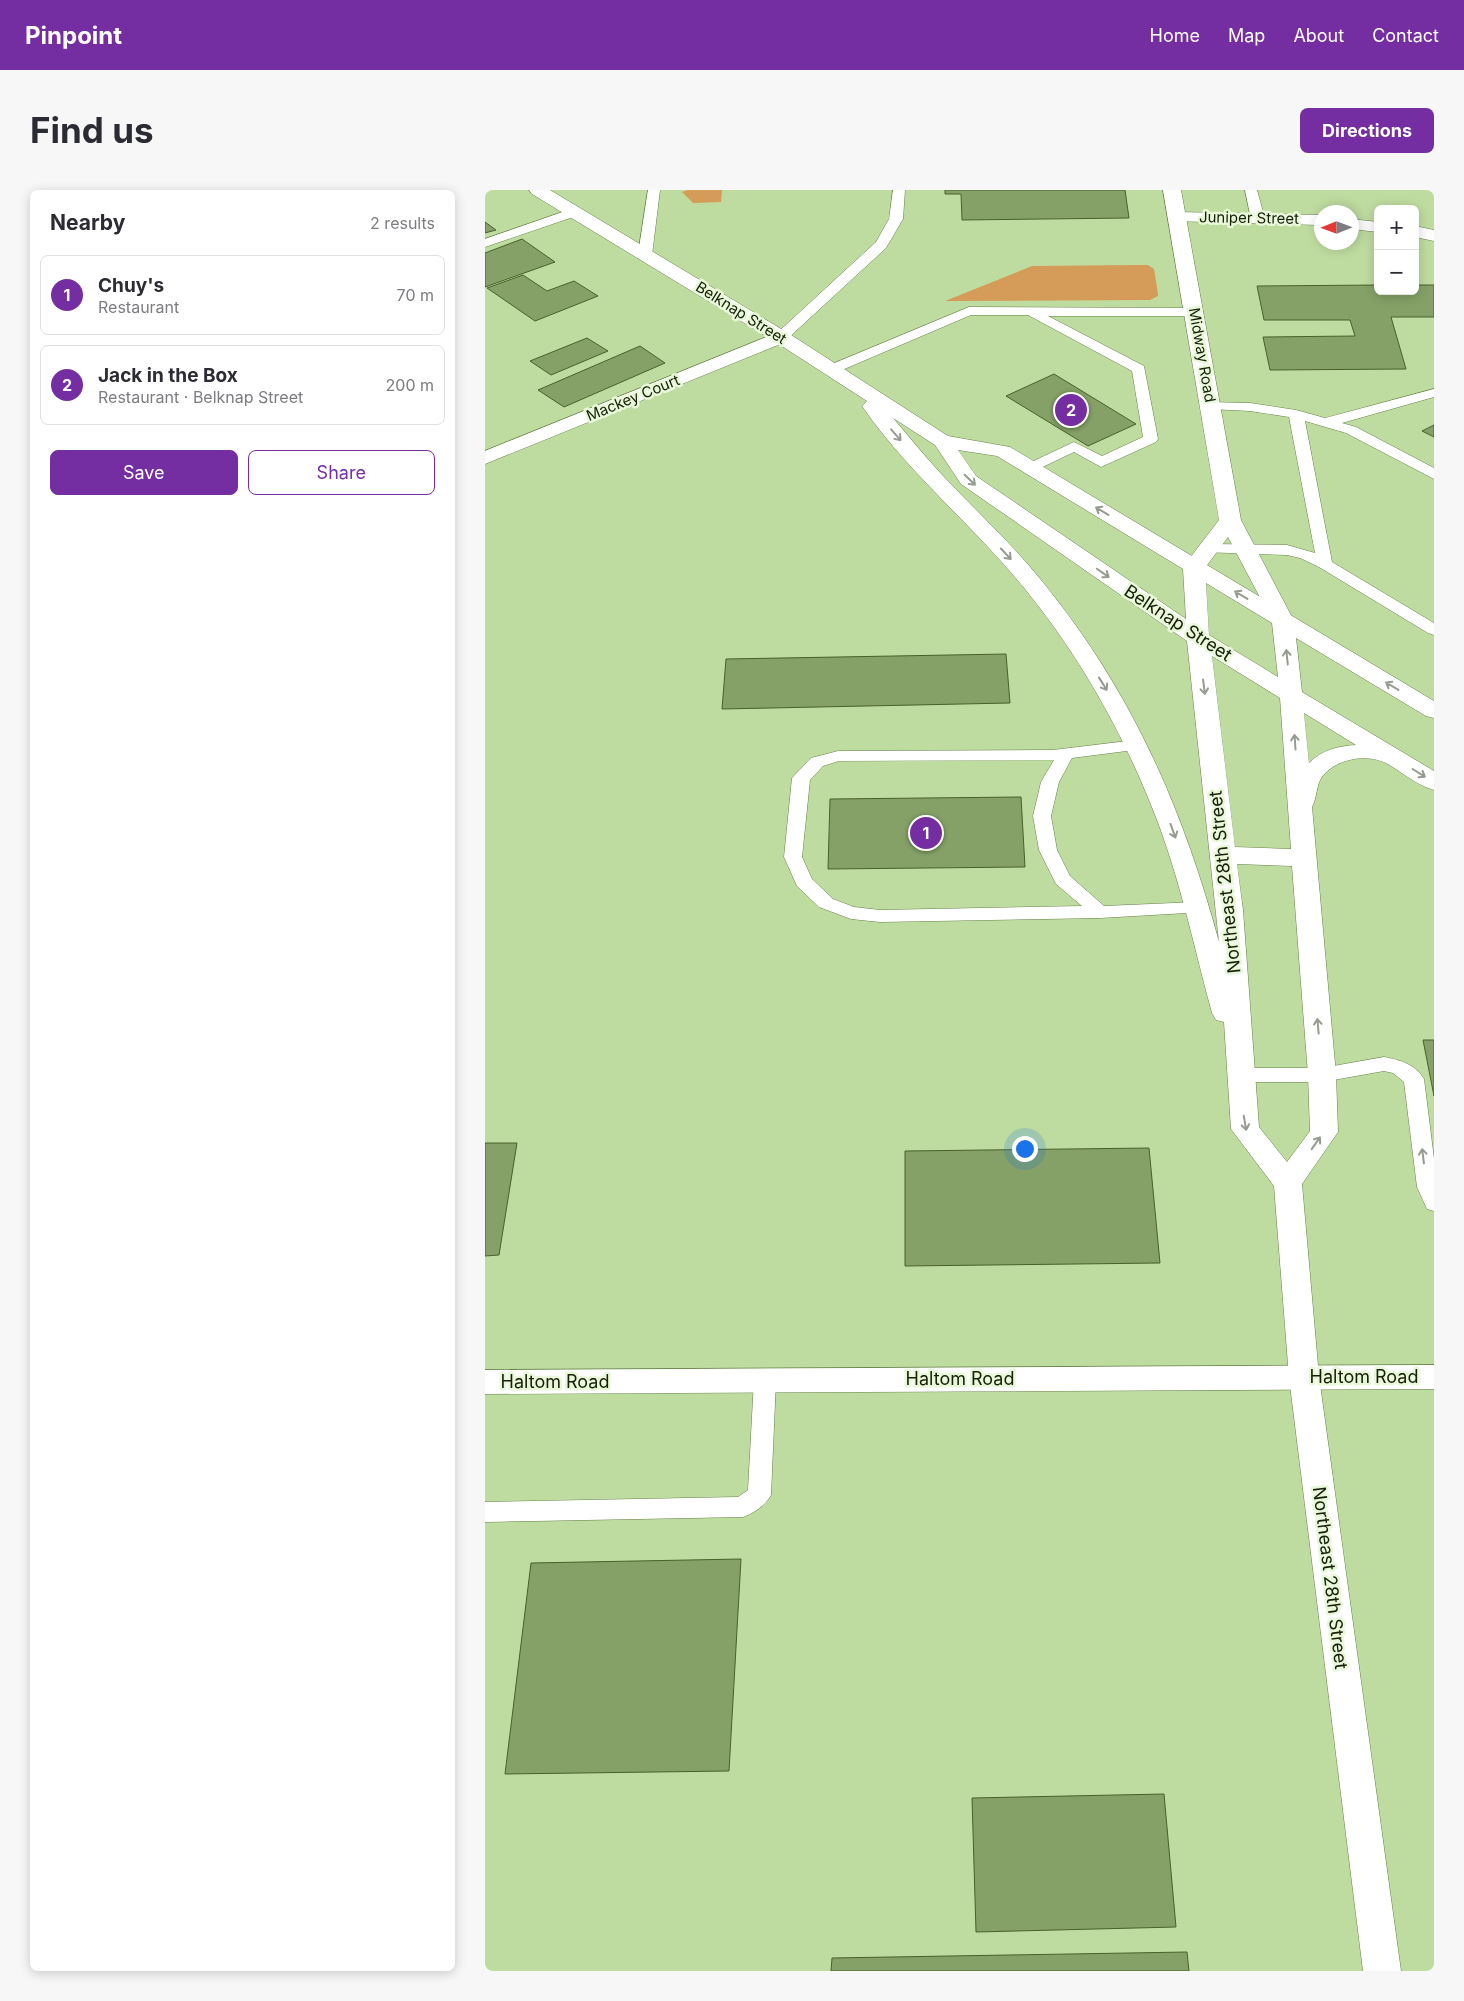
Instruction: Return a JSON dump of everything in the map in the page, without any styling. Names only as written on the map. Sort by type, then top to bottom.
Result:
[{"type":"main road","name":"Belknap Street","points":[[539,190],[781,337],[941,440],[1003,451],[1434,711]]},
{"type":"main road","name":"Midway Road","points":[[1172,190],[1231,520],[1283,620]]},
{"type":"main road","name":"Juniper Street","points":[[1177,217],[1314,220]]},
{"type":"main road","points":[[1359,225],[1374,227]]},
{"type":"main road","points":[[1419,232],[1434,236]]},
{"type":"main road","name":"Mackey Court","points":[[485,458],[781,337]]},
{"type":"main road","points":[[853,384],[934,479],[1016,564],[1046,601],[1104,685],[1136,745],[1172,828],[1197,908],[1241,1075]]},
{"type":"main road","name":"Belknap Street","points":[[941,440],[968,480],[1198,638],[1434,782]]},
{"type":"main road","points":[[1194,567],[1231,520]]},
{"type":"main road","name":"Northeast 28th Street","points":[[1194,567],[1198,638],[1230,910],[1245,1129],[1288,1183],[1304,1377],[1382,1971]]},
{"type":"main road","points":[[1283,620],[1291,693],[1322,1074],[1323,1132],[1288,1183]]},
{"type":"main road","points":[[1300,812],[1309,776],[1326,759],[1344,753],[1368,752],[1393,756]]},
{"type":"main road","points":[[1224,855],[1304,858]]},
{"type":"main road","name":"Haltom Road","points":[[485,1382],[1434,1377]]},
{"type":"lane","points":[[645,255],[654,190]]},
{"type":"lane","points":[[781,337],[881,245],[893,229],[899,214],[899,190]]},
{"type":"lane","points":[[1251,190],[1258,219]]},
{"type":"lane","points":[[485,243],[574,212]]},
{"type":"lane","points":[[830,370],[969,311],[1194,312]]},
{"type":"lane","points":[[1029,311],[1139,369],[1151,439],[1101,462],[1074,446],[1030,468]]},
{"type":"lane","points":[[1327,422],[1434,393]]},
{"type":"lane","points":[[1211,405],[1250,407],[1296,414],[1327,422],[1351,430],[1434,474]]},
{"type":"lane","points":[[1296,414],[1325,564]]},
{"type":"lane","points":[[1208,549],[1287,550],[1305,554],[1325,564],[1434,630]]},
{"type":"lane","points":[[1136,745],[1066,754],[838,756],[817,762],[801,778],[797,798],[793,857],[804,882],[826,903],[851,913],[880,916],[1099,912],[1197,908]]},
{"type":"lane","points":[[1066,754],[1050,782],[1042,816],[1048,850],[1063,880],[1099,912]]},
{"type":"lane","points":[[1241,1075],[1322,1074],[1384,1064],[1399,1068],[1414,1079],[1427,1187],[1434,1203]]},
{"type":"lane","points":[[485,1512],[743,1507],[759,1495],[765,1380]]},
{"type":"shaded area","points":[[688,190],[722,190],[721,202],[693,203],[682,192]]},
{"type":"shaded area","points":[[1148,265],[1154,269],[1158,296],[1150,300],[945,301],[1032,266]]},
{"type":"building","points":[[945,190],[1125,190],[1129,218],[962,220],[961,194],[945,194]]},
{"type":"building","points":[[485,222],[496,230],[485,233]]},
{"type":"building","points":[[522,239],[555,262],[485,287],[485,253]]},
{"type":"building","points":[[523,275],[547,291],[574,281],[598,296],[535,321],[487,288]]},
{"type":"building","points":[[1374,285],[1374,295],[1419,295],[1419,285],[1434,285],[1434,317],[1391,317],[1406,369],[1270,370],[1263,337],[1355,336],[1350,320],[1264,320],[1257,286]]},
{"type":"building","points":[[587,338],[608,351],[551,375],[530,361]]},
{"type":"building","points":[[640,346],[665,363],[564,407],[538,390]]},
{"type":"building","points":[[1054,374],[1136,424],[1088,446],[1006,396]]},
{"type":"building","points":[[1434,425],[1434,437],[1422,431]]},
{"type":"building","points":[[1006,654],[1010,703],[722,709],[726,659]]},
{"type":"building","points":[[1021,797],[1025,867],[828,869],[830,799]]},
{"type":"building","points":[[1423,1040],[1434,1040],[1434,1096]]},
{"type":"building","points":[[485,1143],[517,1143],[499,1255],[485,1256]]},
{"type":"building","points":[[1149,1148],[1160,1263],[905,1266],[905,1151]]},
{"type":"building","points":[[741,1559],[729,1771],[505,1774],[531,1563]]},
{"type":"building","points":[[1164,1794],[1176,1927],[976,1932],[972,1798]]},
{"type":"building","points":[[1187,1952],[1189,1971],[831,1971],[832,1958]]},
{"type":"place","name":"Jack in the Box","points":[[1071,410]]},
{"type":"place","name":"Chuy's","points":[[926,833]]}]
